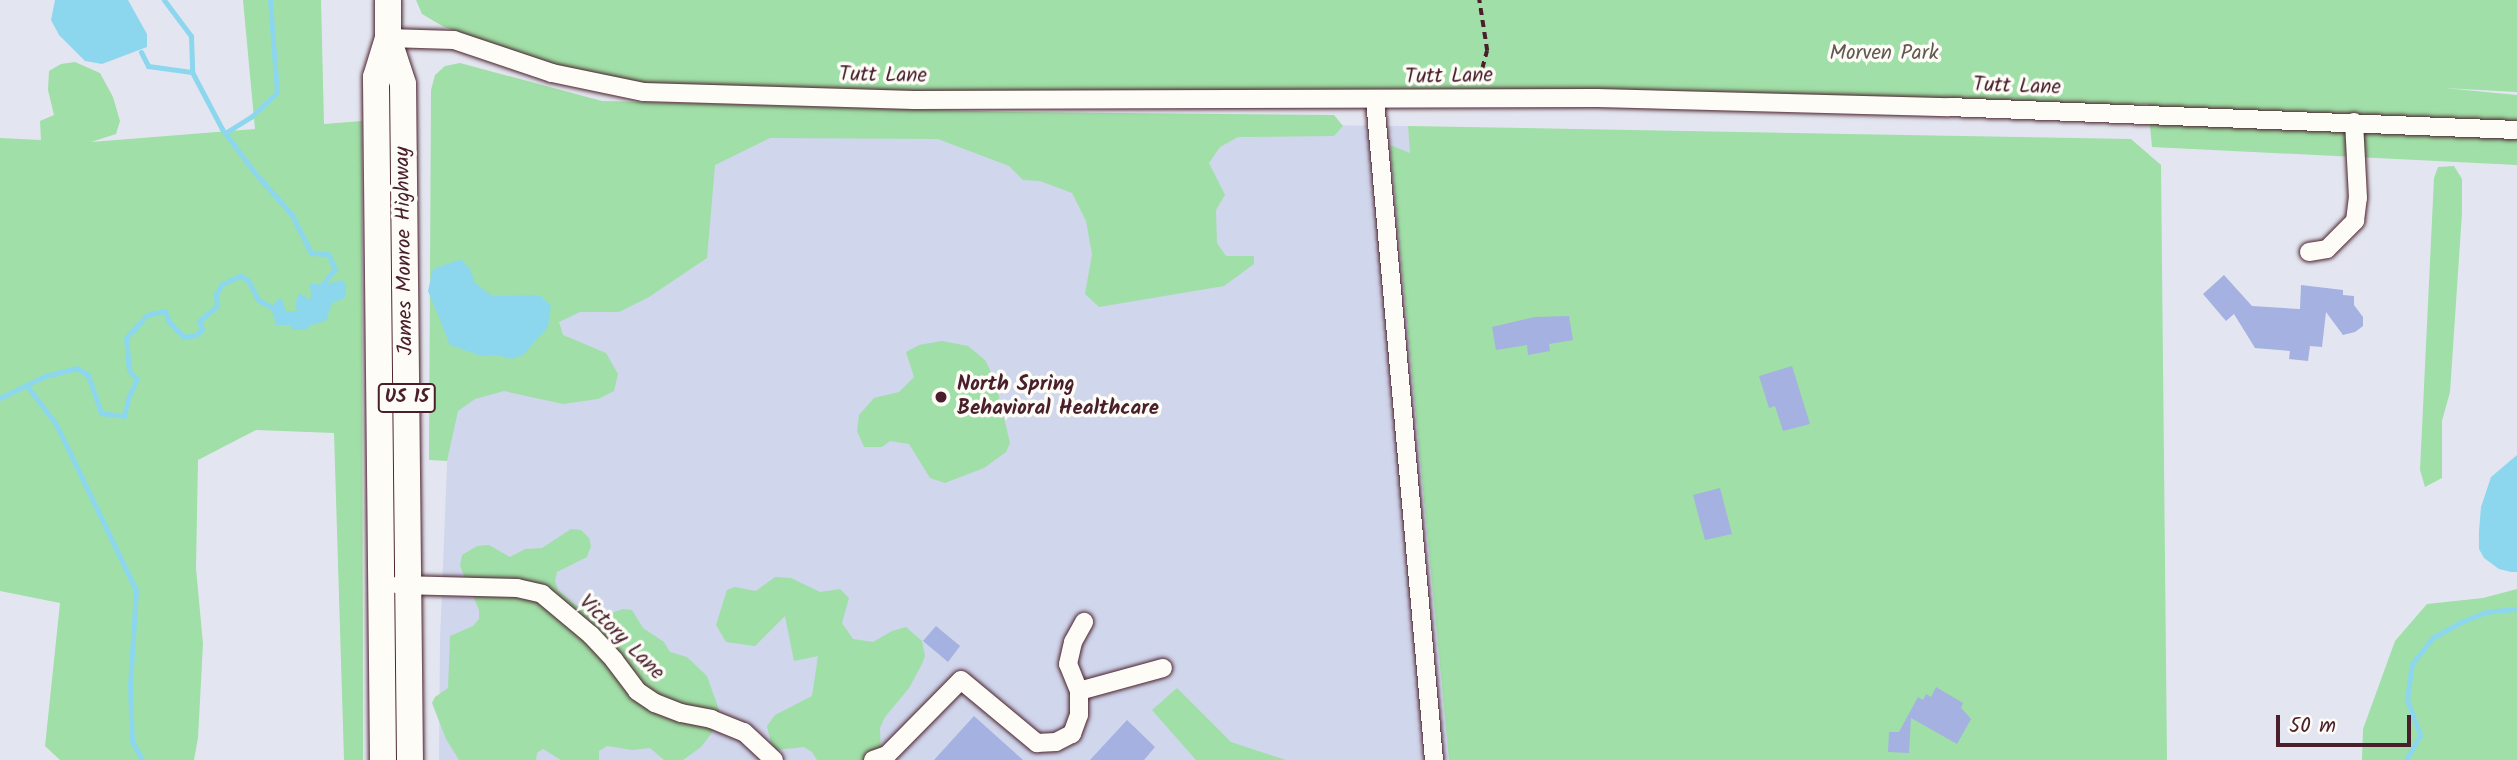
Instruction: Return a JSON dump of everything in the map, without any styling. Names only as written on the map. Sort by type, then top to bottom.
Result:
[{"type":"highway","name":"James Monroe Highway","points":[[388,0],[388,38],[402,84],[410,760]]},
{"type":"highway","name":"James Monroe Highway","points":[[383,760],[376,77],[388,38]]},
{"type":"street","name":"Tutt Lane","points":[[388,38],[454,40],[552,73],[644,92],[914,100],[1676,100],[2354,122],[2517,130]]},
{"type":"street","points":[[1375,100],[1434,760]]},
{"type":"street","points":[[2309,252],[2327,249],[2356,221],[2358,198],[2354,122]]},
{"type":"street","name":"Victory Lane","points":[[382,583],[517,588],[542,594],[591,635],[637,691],[668,708],[711,719],[744,732],[774,760]]},
{"type":"street","points":[[873,760],[887,755],[961,680],[1037,743],[1056,742],[1072,734],[1079,715],[1079,691],[1068,664],[1073,642],[1084,622]]},
{"type":"street","points":[[1079,691],[1163,668]]},
{"type":"path","points":[[1471,99],[1487,51],[1479,0]]},
{"type":"shaded area","name":"North Spring Behavioral Healthcare","points":[[461,118],[1408,126],[1466,760],[439,760],[440,640]]},
{"type":"green space","points":[[243,0],[321,0],[324,124],[362,121],[363,760],[344,760],[334,433],[256,430],[198,460],[196,568],[203,644],[198,738],[194,760],[60,760],[45,746],[60,603],[0,591],[0,138],[41,140],[40,121],[54,115],[48,90],[49,71],[61,64],[75,62],[100,73],[113,97],[120,121],[116,134],[91,142],[255,129]]},
{"type":"green space","name":"Morven Park","points":[[416,0],[2517,0],[2517,92],[2444,88],[2517,95],[2517,165],[2152,147],[2148,104],[2015,111],[638,95],[444,27],[422,14]]},
{"type":"green space","points":[[460,63],[602,101],[1013,112],[1334,115],[1343,126],[1334,136],[1238,137],[1220,147],[1209,163],[1225,195],[1216,210],[1217,243],[1226,256],[1254,256],[1254,264],[1224,286],[1099,307],[1085,294],[1092,254],[1086,221],[1072,193],[1040,181],[1023,180],[1009,166],[938,139],[770,138],[715,165],[707,258],[649,297],[619,312],[580,312],[559,322],[563,335],[606,353],[618,374],[614,391],[598,399],[563,404],[504,391],[475,399],[458,411],[447,461],[429,460],[431,90],[435,75],[445,66]]},
{"type":"green space","points":[[1408,126],[2131,139],[2161,165],[2167,760],[1449,760],[1390,145],[1410,153]]},
{"type":"green space","points":[[2454,166],[2462,179],[2462,213],[2450,392],[2442,421],[2442,478],[2425,487],[2420,470],[2434,178],[2438,167]]},
{"type":"green space","points":[[942,341],[968,346],[985,360],[995,380],[1010,443],[1006,452],[984,468],[945,483],[930,478],[909,444],[890,441],[882,447],[864,447],[857,431],[859,415],[874,398],[899,392],[914,377],[906,352],[919,345]]},
{"type":"green space","points":[[571,529],[581,530],[589,538],[591,546],[587,557],[557,572],[555,581],[558,590],[577,606],[590,611],[605,615],[623,609],[632,610],[643,628],[664,642],[670,652],[687,657],[707,676],[719,710],[714,730],[701,747],[683,760],[664,760],[650,748],[632,750],[607,746],[599,751],[599,760],[561,760],[543,749],[537,753],[536,760],[459,760],[446,739],[432,703],[435,697],[448,688],[450,636],[473,626],[479,619],[479,610],[460,566],[462,555],[477,546],[489,545],[510,557],[525,549],[542,548]]},
{"type":"green space","points":[[775,577],[791,578],[820,592],[840,589],[849,598],[842,623],[853,639],[873,642],[892,631],[906,627],[922,641],[925,656],[921,666],[909,688],[885,717],[880,728],[881,752],[865,760],[817,760],[812,752],[804,747],[777,750],[771,743],[767,726],[775,715],[812,696],[818,656],[794,661],[785,616],[755,646],[726,642],[716,625],[727,590],[735,587],[756,591]]},
{"type":"green space","points":[[2517,589],[2517,760],[2362,760],[2363,729],[2395,641],[2427,604],[2483,598]]},
{"type":"green space","points":[[1177,688],[1231,742],[1286,760],[1196,760],[1152,710]]},
{"type":"water","points":[[55,0],[128,0],[147,34],[147,47],[102,64],[85,61],[59,35],[51,20]]},
{"type":"water","points":[[461,259],[470,269],[475,283],[492,296],[539,295],[551,305],[548,327],[523,355],[512,359],[496,355],[481,356],[450,345],[428,291],[433,269]]},
{"type":"water","points":[[343,280],[346,287],[345,298],[332,303],[326,321],[311,325],[306,330],[293,330],[290,325],[276,325],[271,307],[281,297],[286,311],[297,311],[295,305],[299,293],[311,300],[310,283],[322,285]]},
{"type":"water","points":[[2517,455],[2517,572],[2511,572],[2499,569],[2484,558],[2479,549],[2479,531],[2481,507],[2491,477]]},
{"type":"building","points":[[2224,275],[2252,306],[2300,309],[2301,285],[2343,290],[2343,295],[2354,296],[2354,305],[2363,317],[2363,326],[2355,332],[2343,335],[2326,312],[2322,347],[2310,346],[2308,361],[2289,359],[2290,351],[2255,348],[2234,314],[2226,321],[2203,294]]},
{"type":"building","points":[[1569,316],[1573,340],[1549,344],[1550,351],[1528,355],[1527,345],[1496,350],[1492,327],[1535,317]]},
{"type":"building","points":[[1792,366],[1810,424],[1783,431],[1775,406],[1769,408],[1759,376]]},
{"type":"building","points":[[1720,488],[1732,534],[1705,540],[1693,495]]},
{"type":"building","points":[[936,626],[960,646],[948,662],[923,641]]},
{"type":"building","points":[[1936,687],[1963,703],[1961,708],[1971,719],[1957,744],[1911,718],[1909,753],[1888,752],[1889,732],[1899,732],[1918,697],[1923,700],[1926,694],[1931,697]]},
{"type":"building","points":[[974,716],[1023,760],[934,760]]},
{"type":"building","points":[[1127,720],[1155,747],[1144,760],[1090,760]]},
{"type":"waterway","points":[[164,0],[191,36],[192,72],[222,129],[255,173],[292,215],[311,253],[328,254],[335,269],[322,285],[321,292]]},
{"type":"waterway","points":[[225,133],[251,117],[277,93],[270,0]]},
{"type":"waterway","points":[[141,52],[148,66],[192,72]]},
{"type":"waterway","points":[[0,398],[45,376],[76,368],[88,375],[101,413],[124,416],[137,379],[129,371],[126,338],[147,315],[165,311],[169,322],[184,337],[196,335],[202,329],[199,321],[217,306],[216,294],[222,284],[240,276],[248,280],[258,300],[275,309]]},
{"type":"waterway","points":[[27,386],[56,424],[136,590],[130,686],[132,741],[142,760]]},
{"type":"waterway","points":[[2406,760],[2420,735],[2407,699],[2412,664],[2432,638],[2463,621],[2486,612],[2517,609]]},
{"type":"place","name":"North Spring Behavioral Healthcare","points":[[941,397]]}]
